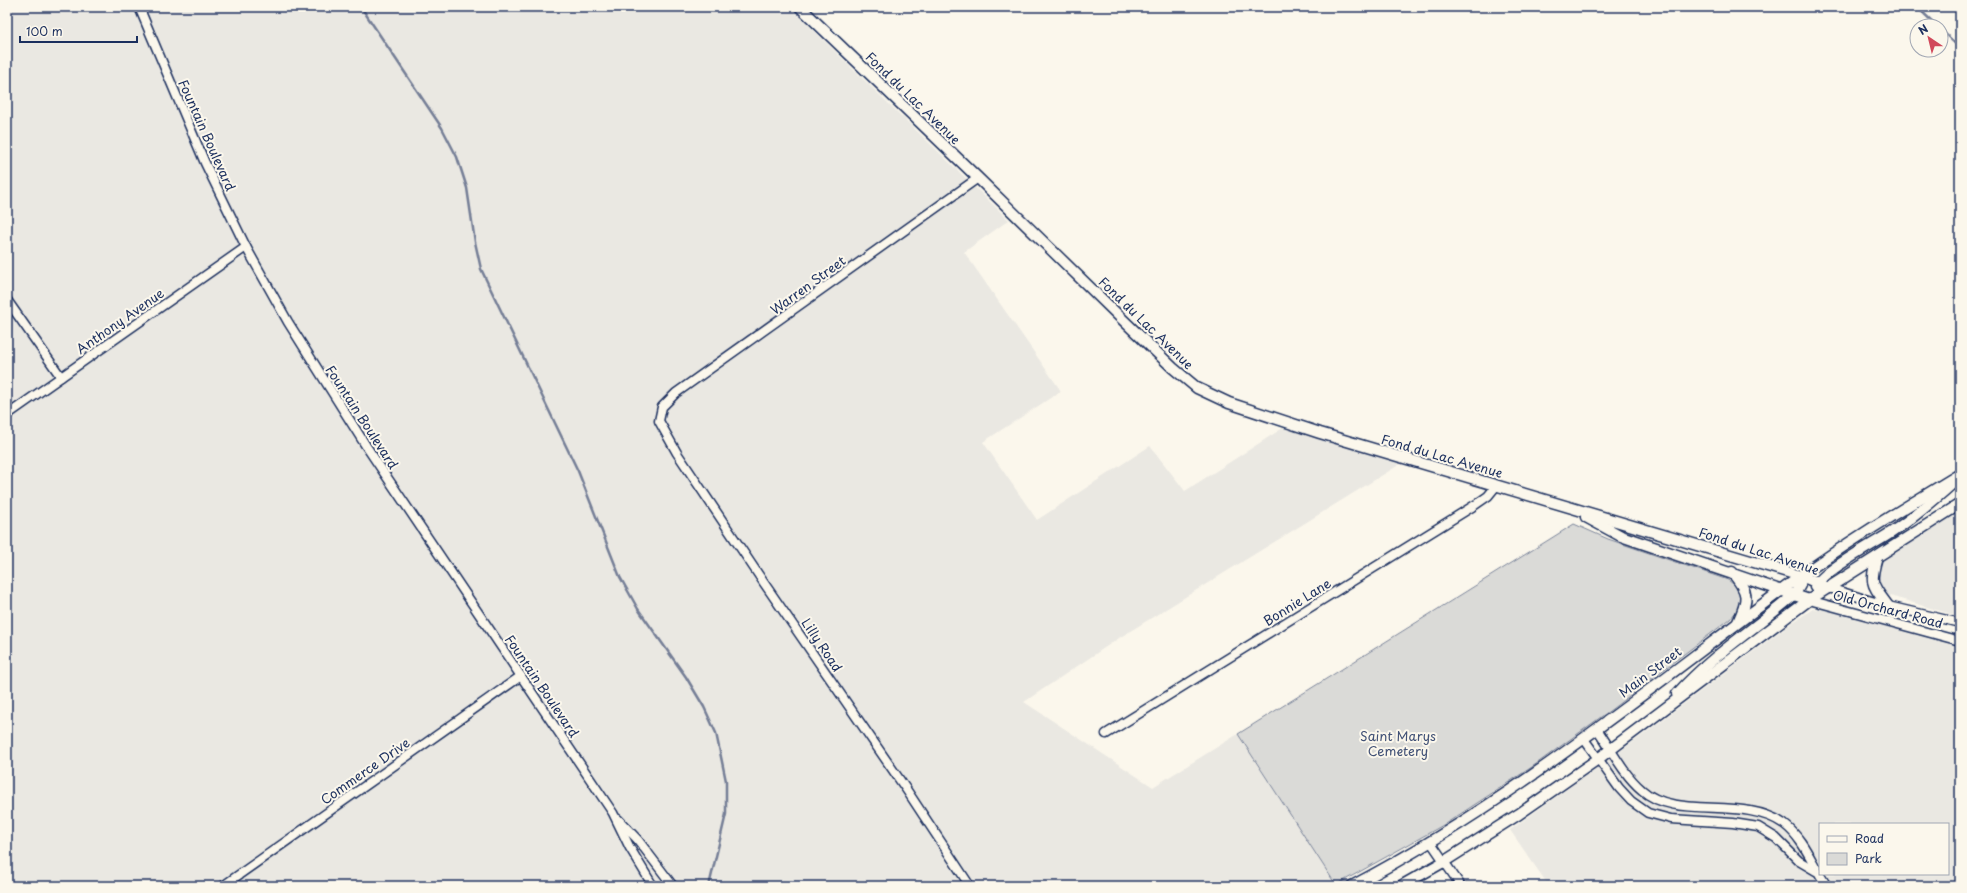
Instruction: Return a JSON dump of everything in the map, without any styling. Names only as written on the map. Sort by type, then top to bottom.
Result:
[{"type":"main road","name":"Fond du Lac Avenue","points":[[800,7],[1173,368],[1197,388],[1229,403],[1261,414],[1417,463],[1497,485],[1801,576],[1829,588]]},
{"type":"main road","name":"Main Street","points":[[1352,886],[1381,871],[1512,789],[1584,739],[1801,576],[1960,474]]},
{"type":"main road","points":[[1809,600],[1818,583],[1831,571],[1893,532],[1934,501],[1960,477]]},
{"type":"main road","points":[[1401,886],[1445,862],[1519,814],[1598,759],[1809,600],[1960,504]]},
{"type":"main road","name":"Fond du Lac Avenue","points":[[1565,506],[1621,536],[1732,572],[1809,600]]},
{"type":"main road","points":[[1877,557],[1872,580],[1873,586],[1888,606]]},
{"type":"main road","points":[[1732,572],[1745,591],[1746,598],[1746,605],[1738,623]]},
{"type":"main road","points":[[1661,712],[1691,679],[1729,645],[1795,594],[1800,585],[1801,576]]},
{"type":"street","name":"Fountain Boulevard","points":[[138,7],[205,163],[246,247],[288,322],[323,381],[613,813],[630,848],[653,886]]},
{"type":"street","name":"Warren Street","points":[[660,417],[662,407],[676,393],[978,178]]},
{"type":"street","name":"Anthony Avenue","points":[[7,415],[246,247]]},
{"type":"street","points":[[7,300],[61,376]]},
{"type":"street","name":"Lilly Road","points":[[660,417],[661,425],[677,453],[970,886]]},
{"type":"street","name":"Bonnie Lane","points":[[1106,734],[1468,509],[1488,496],[1497,485]]},
{"type":"street","name":"Old Orchard Road","points":[[1829,588],[1888,606],[1960,623]]},
{"type":"street","name":"Old Orchard Road","points":[[1809,600],[1960,641]]},
{"type":"street","name":"Commerce Drive","points":[[222,886],[521,676]]},
{"type":"street","points":[[1597,729],[1630,778],[1642,791],[1657,800],[1682,805],[1760,813],[1784,825],[1798,838],[1808,852],[1816,871],[1827,886]]},
{"type":"street","points":[[1584,739],[1619,788],[1631,801],[1648,813],[1671,819],[1758,827],[1776,838],[1799,861],[1816,871]]},
{"type":"street","points":[[1680,819],[1682,805]]},
{"type":"street","points":[[1744,825],[1746,811]]},
{"type":"street","name":"Fountain Boulevard","points":[[613,813],[638,840],[673,886]]},
{"type":"street","points":[[1430,840],[1461,886]]},
{"type":"shaded area","points":[[7,7],[790,7],[1009,220],[964,252],[1061,391],[983,442],[1037,520],[1150,446],[1185,491],[1283,428],[1402,463],[1119,638],[1024,702],[1153,787],[1238,734],[1336,885],[7,886]]},
{"type":"shaded area","points":[[1960,511],[1960,617],[1884,594],[1880,588],[1876,572],[1883,560]]},
{"type":"shaded area","points":[[1813,609],[1822,609],[1960,647],[1960,886],[1549,886],[1510,830],[1640,737],[1790,624]]},
{"type":"green space","name":"Saint Marys Cemetery","points":[[1574,524],[1608,539],[1728,580],[1741,590],[1741,606],[1730,619],[1612,709],[1532,767],[1445,824],[1336,885],[1238,734]]},
{"type":"waterway","points":[[361,7],[442,128],[457,157],[467,188],[475,242],[481,269],[578,471],[620,577],[638,609],[686,677],[704,707],[716,733],[726,781],[726,814],[709,886]]},
{"type":"waterway","points":[[1917,7],[1929,18]]},
{"type":"waterway","points":[[1949,38],[1960,48]]}]
